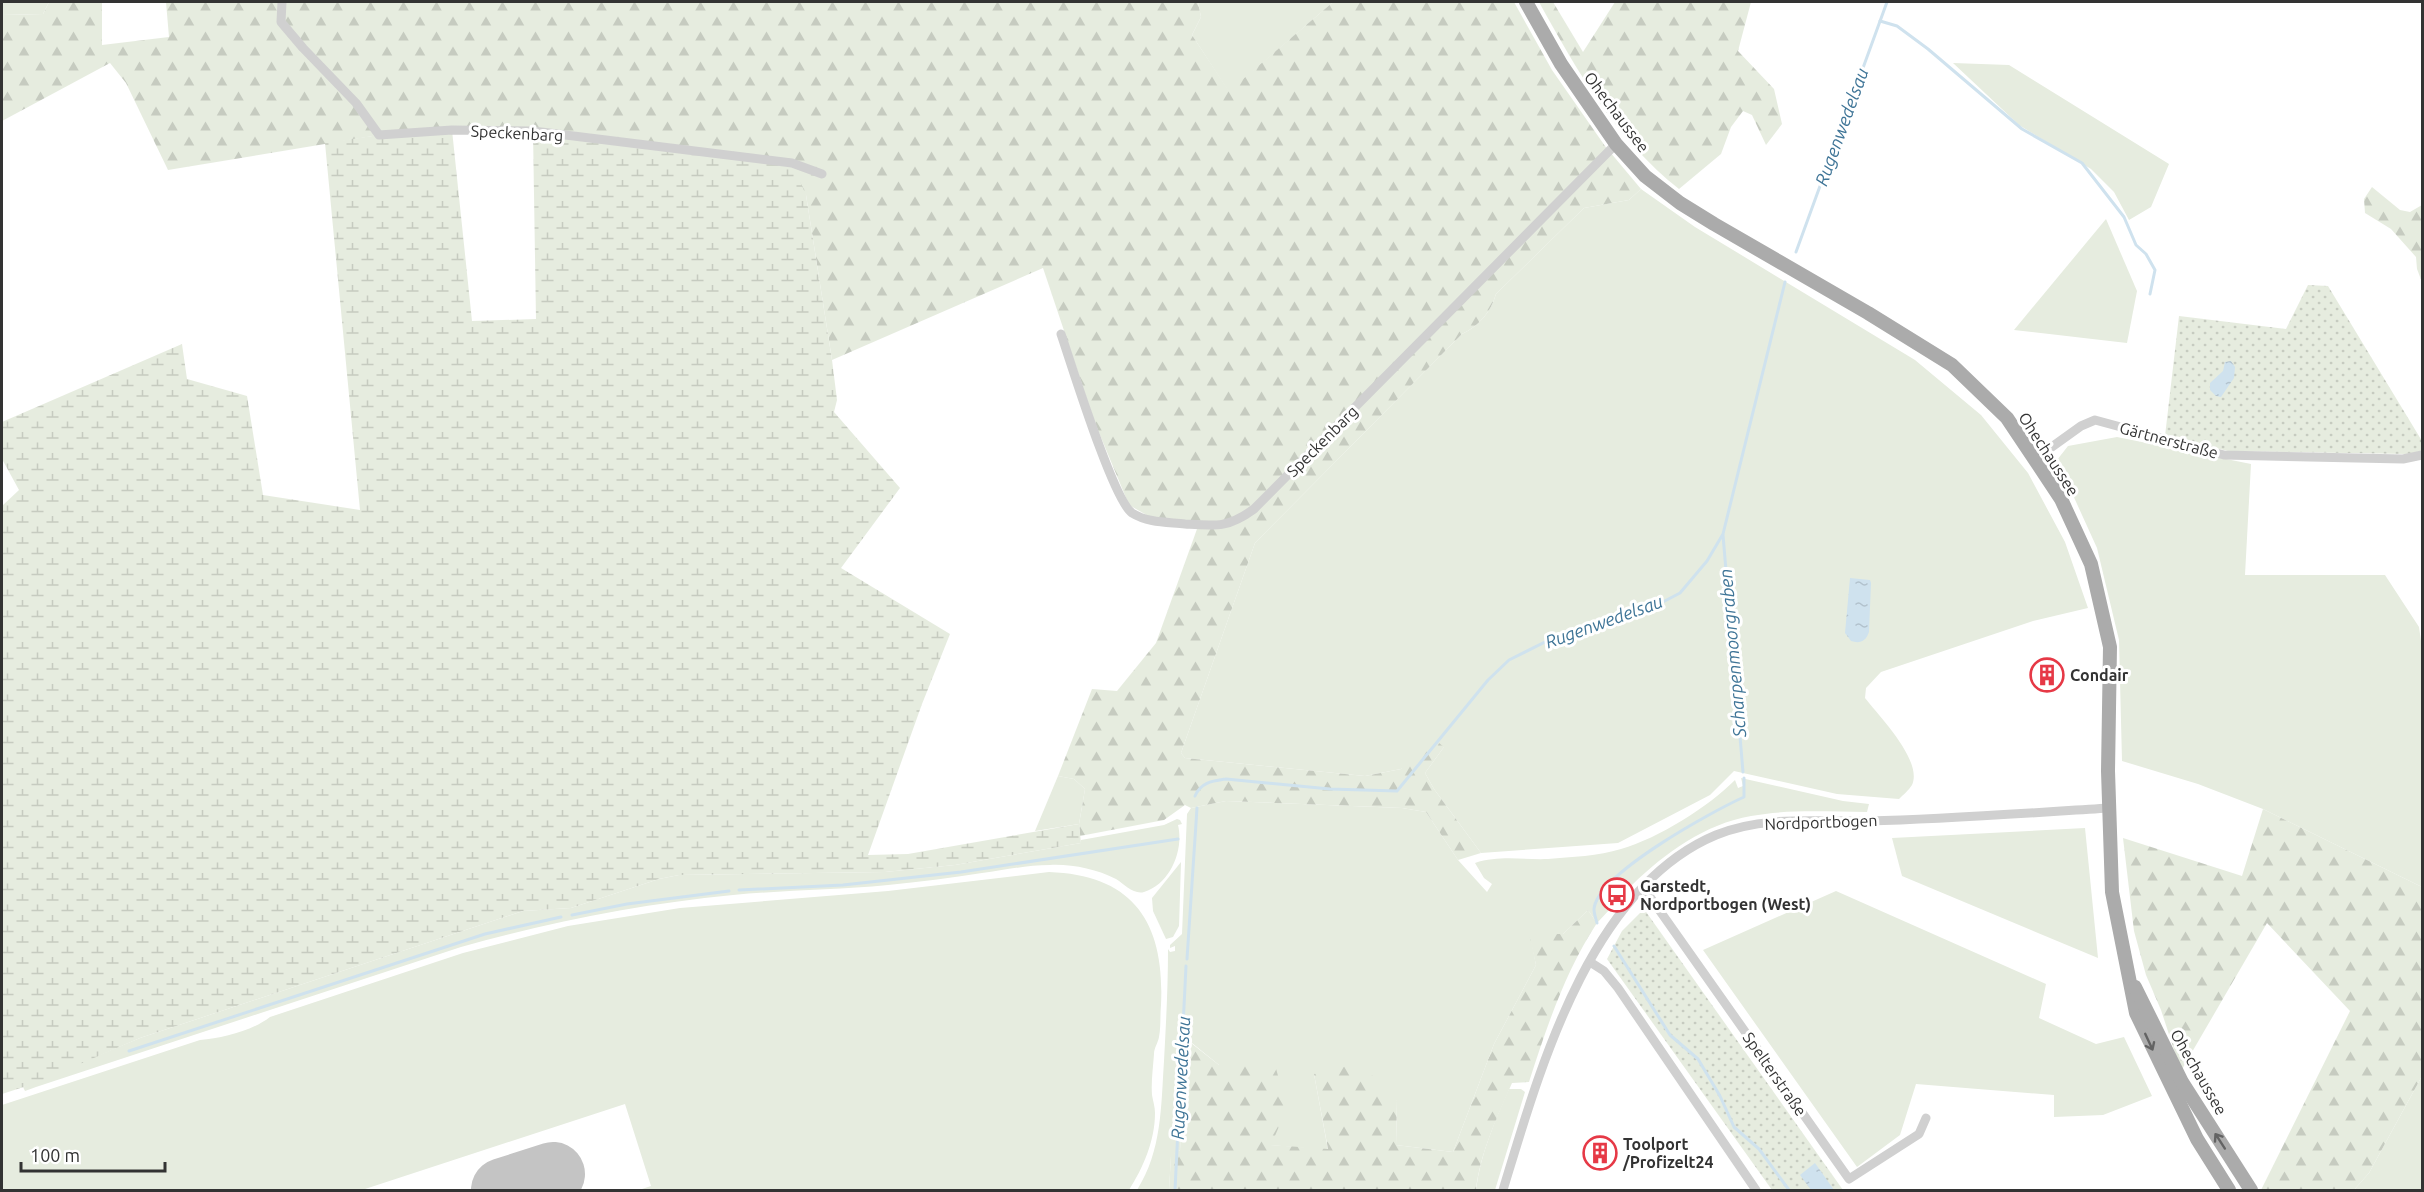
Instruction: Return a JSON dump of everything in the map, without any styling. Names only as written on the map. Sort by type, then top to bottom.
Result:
[{"type":"main road","name":"Ohechaussee","points":[[1526,2],[1561,64],[1616,144],[1645,176],[1680,202],[1952,365],[2007,418],[2061,500],[2091,564],[2110,647],[2109,808],[2112,892],[2125,967],[2136,1013],[2197,1139],[2229,1191]]},
{"type":"main road","name":"Ohechaussee","points":[[2125,967],[2182,1082],[2251,1191]]},
{"type":"street","name":"Speckenbarg","points":[[282,2],[281,22],[356,103],[379,135],[452,130],[533,132],[792,163],[822,174]]},
{"type":"street","name":"Speckenbarg","points":[[1061,334],[1091,424],[1118,493],[1127,508],[1150,521],[1216,526],[1229,524],[1254,509],[1616,144]]},
{"type":"street","name":"Gärtnerstraße","points":[[2035,459],[2081,426],[2095,420],[2224,455],[2403,459],[2422,455]]},
{"type":"street","name":"Nordportbogen","points":[[1503,1191],[1550,1042],[1572,993],[1621,914],[1659,871],[1688,850],[1715,835],[1745,825],[1776,822],[1870,821],[2109,808]]},
{"type":"street","name":"Spelterstraße","points":[[1643,887],[1849,1179],[1918,1134],[1926,1118]]},
{"type":"street","points":[[1590,962],[1605,971],[1618,988],[1756,1191]]},
{"type":"green space","points":[[2,2],[49,2],[43,14],[2,15]]},
{"type":"green space","points":[[49,2],[102,2],[102,45],[169,37],[166,2],[1198,2],[1201,17],[1192,35],[1229,91],[1333,2],[1514,2],[1552,70],[1605,146],[1641,189],[1629,200],[1584,208],[1496,294],[1491,307],[1479,323],[1462,334],[1255,543],[1181,753],[1185,758],[1365,776],[1401,769],[1434,739],[1444,747],[1425,773],[1434,789],[1481,853],[1458,860],[1426,812],[1402,808],[1226,801],[1191,808],[1185,805],[1164,820],[1080,836],[1079,824],[1085,789],[1074,779],[1058,776],[1092,689],[1117,691],[1156,643],[1197,529],[1150,517],[1129,505],[1095,423],[1043,268],[832,360],[806,195],[533,131],[379,135],[168,170],[126,83],[110,63],[2,121],[2,15],[43,14]]},
{"type":"green space","points":[[1198,2],[1333,2],[1229,92],[1192,35],[1201,17]]},
{"type":"green space","points":[[1539,2],[1553,2],[1583,52],[1615,2],[1751,2],[1738,51],[1774,89],[1782,124],[1766,145],[1752,115],[1743,111],[1731,127],[1721,154],[1679,189],[1656,169],[1617,126],[1583,78]]},
{"type":"green space","points":[[1953,63],[2009,65],[2169,164],[2151,207],[2129,220],[2114,192],[2091,169],[2019,125]]},
{"type":"green space","points":[[452,130],[472,321],[536,319],[533,131],[792,163],[806,195],[832,360],[837,400],[834,412],[900,488],[841,568],[950,634],[922,704],[868,855],[908,854],[1079,824],[1081,843],[955,865],[885,872],[679,875],[659,879],[571,908],[523,911],[140,1038],[36,1083],[2,1094],[2,506],[19,490],[2,459],[2,422],[182,344],[187,379],[247,396],[263,495],[360,510],[325,143],[379,135]]},
{"type":"green space","points":[[2372,187],[2400,210],[2410,212],[2422,205],[2422,282],[2417,269],[2416,257],[2391,229],[2365,213],[2364,199]]},
{"type":"green space","points":[[1641,189],[1695,227],[1915,360],[1981,415],[2028,473],[2065,542],[2088,608],[2033,621],[1881,672],[1866,688],[1865,698],[1898,740],[1911,764],[1914,775],[1912,785],[1899,799],[1837,794],[1734,771],[1710,795],[1618,843],[1481,853],[1434,789],[1425,773],[1444,747],[1401,769],[1365,776],[1185,758],[1181,753],[1255,543],[1462,334],[1479,323],[1491,307],[1496,294],[1584,208],[1629,200]]},
{"type":"green space","points":[[2106,219],[2137,291],[2127,343],[2014,330]]},
{"type":"green space","points":[[2308,285],[2328,286],[2422,441],[2422,451],[2407,454],[2228,451],[2165,436],[2179,316],[2286,329]]},
{"type":"green space","points":[[2117,437],[2251,464],[2245,575],[2385,575],[2419,627],[2422,648],[2422,887],[2263,809],[2198,784],[2122,761],[2119,640],[2097,548],[2057,460],[2068,446]]},
{"type":"green space","points":[[1058,776],[1074,779],[1085,789],[1079,824],[1035,831]]},
{"type":"green space","points":[[1741,778],[1843,801],[1869,804],[1867,812],[1779,812],[1751,816],[1718,826],[1672,851],[1632,885],[1627,880],[1605,903],[1611,908],[1597,923],[1588,910],[1563,934],[1530,934],[1536,965],[1494,1044],[1453,1152],[1396,1145],[1397,1101],[1314,1074],[1328,1150],[1270,1145],[1275,1065],[1219,1065],[1187,1039],[1180,1150],[1171,1156],[1169,1190],[1137,1190],[1151,1160],[1159,1128],[1168,949],[1170,952],[1175,951],[1175,946],[1170,948],[1170,945],[1182,934],[1187,814],[1191,808],[1226,801],[1402,808],[1426,812],[1458,860],[1487,892],[1492,884],[1484,878],[1475,863],[1502,858],[1575,857],[1621,849],[1651,837],[1682,820],[1711,801],[1735,780],[1738,788],[1743,786]]},
{"type":"green space","points":[[2263,809],[2422,887],[2422,1076],[2369,1173],[2354,1190],[2261,1190],[2350,1011],[2267,923],[2181,1071],[2161,1010],[2146,975],[2134,931],[2123,838],[2242,876]]},
{"type":"green space","points":[[1177,819],[1182,824],[1178,825],[1179,844],[1177,855],[1168,874],[1162,882],[1140,893],[1108,875],[1092,870],[1067,865],[1041,865],[900,884],[733,895],[630,909],[562,922],[461,947],[25,1091],[23,1087],[140,1038],[523,911],[571,908],[659,879],[679,875],[885,872],[955,865],[1081,843],[1081,840],[1164,825]]},
{"type":"green space","points":[[2085,828],[2098,958],[1902,876],[1892,838]]},
{"type":"green space","points":[[1181,862],[1179,926],[1173,937],[1166,939],[1153,911],[1152,898]]},
{"type":"green space","points":[[1049,872],[1078,875],[1103,883],[1123,894],[1138,909],[1150,928],[1157,950],[1161,976],[1161,1005],[1160,1033],[1154,1052],[1152,1080],[1155,1111],[1153,1134],[1139,1173],[1129,1190],[639,1190],[651,1186],[625,1104],[362,1190],[2,1190],[2,1105],[200,1040],[237,1033],[270,1017],[463,953],[568,926],[680,908],[888,891]]},
{"type":"green space","points":[[1836,891],[2046,984],[2039,1018],[2096,1044],[2124,1037],[2152,1096],[2103,1115],[2054,1117],[2054,1095],[1916,1084],[1900,1135],[1857,1167],[1703,950]]},
{"type":"green space","points":[[1644,909],[1843,1190],[1772,1190],[1607,959],[1622,931]]},
{"type":"green space","points":[[1588,910],[1597,923],[1566,980],[1529,1082],[1512,1083],[1485,1149],[1476,1190],[1169,1190],[1171,1155],[1180,1150],[1186,1039],[1219,1065],[1275,1065],[1287,1108],[1271,1145],[1328,1149],[1314,1074],[1360,1063],[1397,1101],[1396,1145],[1453,1152],[1494,1044],[1536,965],[1529,934],[1563,934]]},
{"type":"green space","points":[[2422,1076],[2422,1190],[2354,1190],[2369,1173]]},
{"type":"green space","points":[[1509,1089],[1521,1089],[1525,1092],[1495,1190],[1476,1190],[1493,1126]]},
{"type":"water","points":[[2231,361],[2235,367],[2234,378],[2221,397],[2216,396],[2210,390],[2210,383],[2223,371],[2225,362]]},
{"type":"water","points":[[1850,578],[1870,580],[1871,583],[1869,632],[1860,642],[1851,641],[1845,633]]},
{"type":"water","points":[[1815,1163],[1834,1190],[1811,1190],[1800,1175]]},
{"type":"waterway","name":"Rugenwedelsau","points":[[1796,252],[1887,2]]},
{"type":"waterway","points":[[1880,21],[1897,26],[1928,49],[2022,129],[2082,163],[2124,217],[2136,245],[2146,254],[2155,270],[2150,294]]},
{"type":"waterway","name":"Rugenwedelsau","points":[[1195,796],[1204,785],[1226,779],[1330,789],[1397,791],[1488,680],[1509,660],[1553,638],[1603,624],[1659,604],[1680,593],[1707,561],[1723,534],[1785,282]]},
{"type":"waterway","name":"Scharpenmoorgraben","points":[[1723,535],[1743,772]]},
{"type":"waterway","name":"Scharpenmoorgraben","points":[[1597,923],[1594,909],[1600,895],[1614,879],[1658,845],[1708,815],[1744,797],[1744,778]]},
{"type":"waterway","name":"Rugenwedelsau","points":[[1187,959],[1197,808]]},
{"type":"waterway","points":[[739,890],[843,885],[961,872],[1178,839]]},
{"type":"waterway","points":[[572,915],[627,904],[729,891]]},
{"type":"waterway","points":[[129,1051],[485,934],[561,917]]},
{"type":"waterway","name":"Scharpenmoorgraben","points":[[1614,946],[1670,1035],[1698,1059],[1720,1096],[1734,1127],[1759,1149],[1789,1190]]},
{"type":"waterway","name":"Rugenwedelsau","points":[[1175,1190],[1186,966]]},
{"type":"runway","points":[[503,1190],[553,1174]]},
{"type":"place","name":"Condair","points":[[2047,675]]},
{"type":"place","name":"Garstedt, Nordportbogen (West)","points":[[1617,895]]},
{"type":"place","name":"Toolport /Profizelt24","points":[[1600,1153]]}]
